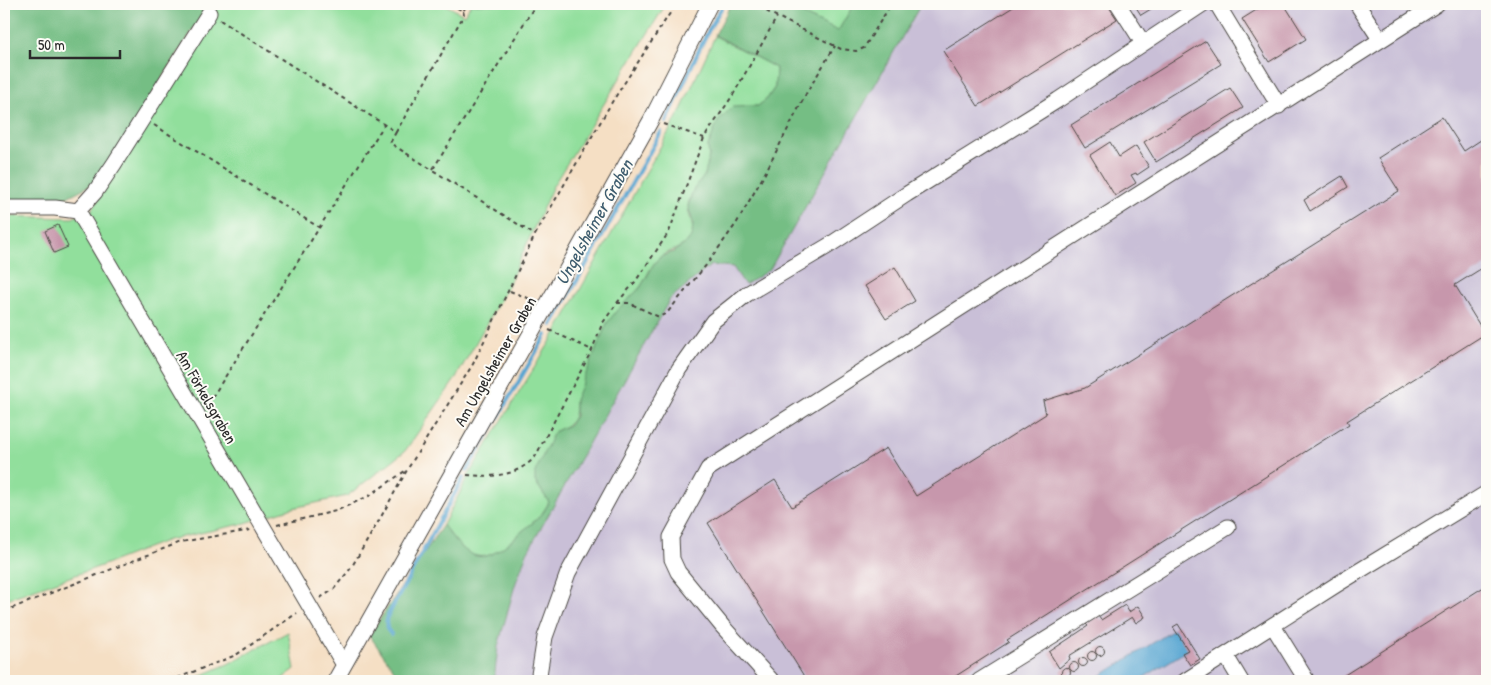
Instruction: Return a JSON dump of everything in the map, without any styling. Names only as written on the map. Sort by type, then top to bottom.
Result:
[{"type":"street","name":"Am Ungelsheimer Graben","points":[[335,681],[651,120],[710,4]]},
{"type":"street","points":[[1118,4],[1143,43]]},
{"type":"street","points":[[538,681],[545,637],[572,564],[679,369],[713,321],[747,294],[828,246],[907,194],[1058,100],[1202,4]]},
{"type":"street","points":[[1217,4],[1279,106]]},
{"type":"street","points":[[1357,4],[1380,39]]},
{"type":"street","points":[[772,681],[678,572],[672,559],[671,537],[708,469],[1437,4]]},
{"type":"street","points":[[4,208],[55,208],[78,211],[95,192],[208,13]]},
{"type":"street","name":"Am Förkelsgraben","points":[[78,211],[344,665]]},
{"type":"street","points":[[1185,681],[1336,585],[1487,493]]},
{"type":"street","points":[[979,681],[1228,527]]},
{"type":"street","points":[[1273,626],[1307,681]]},
{"type":"street","points":[[1226,656],[1241,681]]},
{"type":"path","points":[[450,4],[463,11]]},
{"type":"path","points":[[468,4],[463,11],[464,15],[390,143],[535,235]]},
{"type":"path","points":[[432,169],[536,4]]},
{"type":"path","points":[[170,681],[236,655],[333,590],[351,568],[407,470],[473,364],[535,235],[612,102],[676,4]]},
{"type":"path","points":[[752,4],[835,46],[849,51],[864,48],[891,4]]},
{"type":"path","points":[[208,13],[396,132]]},
{"type":"path","points":[[453,470],[467,475],[512,474],[527,466],[536,457],[592,350],[602,324],[669,232],[704,138],[732,95],[777,17]]},
{"type":"path","points":[[617,303],[630,303],[659,317],[667,313],[707,264],[736,224],[763,177],[807,92],[835,46]]},
{"type":"path","points":[[143,118],[320,228]]},
{"type":"path","points":[[651,120],[704,138]]},
{"type":"path","points":[[199,418],[384,125]]},
{"type":"path","points":[[510,290],[547,306]]},
{"type":"path","points":[[536,324],[592,350]]},
{"type":"path","points":[[4,610],[180,542],[264,528],[336,511],[368,496],[407,470]]},
{"type":"shaded area","points":[[921,4],[1487,4],[1487,681],[494,681],[498,646],[515,585],[527,553],[670,299],[711,265],[770,269]]},
{"type":"green space","points":[[4,4],[209,4],[98,181],[56,203],[4,203]]},
{"type":"green space","points":[[217,4],[444,4],[464,15],[471,4],[666,4],[553,186],[507,288],[454,381],[405,451],[347,496],[293,508],[242,524],[168,540],[4,600],[4,216],[72,218],[91,211]]},
{"type":"green space","points":[[731,4],[781,4],[838,31],[854,4],[921,4],[770,269],[745,285],[733,267],[711,265],[670,299],[527,553],[515,585],[498,646],[494,681],[402,681],[369,635],[443,525],[462,548],[471,554],[487,556],[508,544],[543,512],[549,502],[535,481],[535,472],[554,432],[569,425],[575,416],[575,400],[607,323],[618,309],[640,288],[660,257],[673,252],[685,244],[692,236],[693,223],[688,206],[693,190],[705,175],[709,156],[708,146],[718,121],[732,107],[758,106],[767,99],[775,87],[776,68],[715,35]]},
{"type":"green space","points":[[781,4],[854,4],[838,31]]},
{"type":"green space","points":[[715,36],[776,68],[775,87],[767,99],[758,106],[740,106],[708,146],[706,172],[692,194],[688,206],[693,228],[691,236],[685,244],[660,257],[654,263],[641,286],[631,298],[575,400],[572,420],[554,432],[535,481],[549,502],[546,508],[508,544],[497,551],[487,556],[471,554],[462,548],[443,525],[471,471],[558,329],[681,110]]},
{"type":"green space","points":[[288,632],[295,669],[279,681],[188,681],[228,664]]},
{"type":"water","points":[[1175,629],[1188,650],[1138,681],[1094,680]]},
{"type":"building","points":[[1018,4],[1107,4],[1117,19],[978,106],[943,51]]},
{"type":"building","points":[[1134,4],[1159,4],[1141,15]]},
{"type":"building","points":[[1266,4],[1284,4],[1306,39],[1269,62],[1242,19]]},
{"type":"building","points":[[1206,41],[1221,64],[1085,148],[1071,125]]},
{"type":"building","points":[[1230,88],[1243,108],[1156,162],[1144,142]]},
{"type":"building","points":[[1442,117],[1464,151],[1487,136],[1487,265],[1455,285],[1485,334],[1347,421],[1349,424],[1007,640],[1009,642],[948,681],[807,681],[708,523],[775,480],[792,507],[886,448],[916,496],[1046,414],[1043,401],[1085,388],[1399,191],[1378,158]]},
{"type":"building","points":[[1110,142],[1119,157],[1136,146],[1149,167],[1137,175],[1136,173],[1131,175],[1136,183],[1115,196],[1090,155]]},
{"type":"building","points":[[1342,176],[1348,187],[1310,211],[1304,200]]},
{"type":"building","points":[[58,225],[68,247],[54,253],[45,231]]},
{"type":"building","points":[[895,267],[915,301],[886,319],[865,286]]},
{"type":"building","points":[[1487,585],[1487,681],[1335,681]]},
{"type":"building","points":[[1125,605],[1129,612],[1138,606],[1145,617],[1136,623],[1132,617],[1069,656],[1070,659],[1059,668],[1049,652],[1088,626],[1086,624],[1098,616],[1101,620]]},
{"type":"building","points":[[1178,624],[1200,659],[1190,665],[1182,653],[1188,650],[1173,627]]},
{"type":"building","points":[[1100,646],[1105,651],[1100,656],[1095,651]]},
{"type":"building","points":[[1092,651],[1097,656],[1092,661],[1087,656]]},
{"type":"building","points":[[1083,657],[1088,662],[1083,667],[1078,662]]},
{"type":"building","points":[[1074,662],[1079,667],[1074,672],[1069,667]]},
{"type":"building","points":[[1066,667],[1071,672],[1066,677],[1061,672]]},
{"type":"waterway","name":"Ungelsheimer Graben","points":[[666,122],[700,47],[724,4]]},
{"type":"waterway","name":"Ungelsheimer Graben","points":[[552,325],[661,132]]},
{"type":"waterway","name":"Ungelsheimer Graben","points":[[467,470],[546,335]]},
{"type":"waterway","name":"Ungelsheimer Graben","points":[[391,634],[387,629],[386,619],[463,478]]}]
